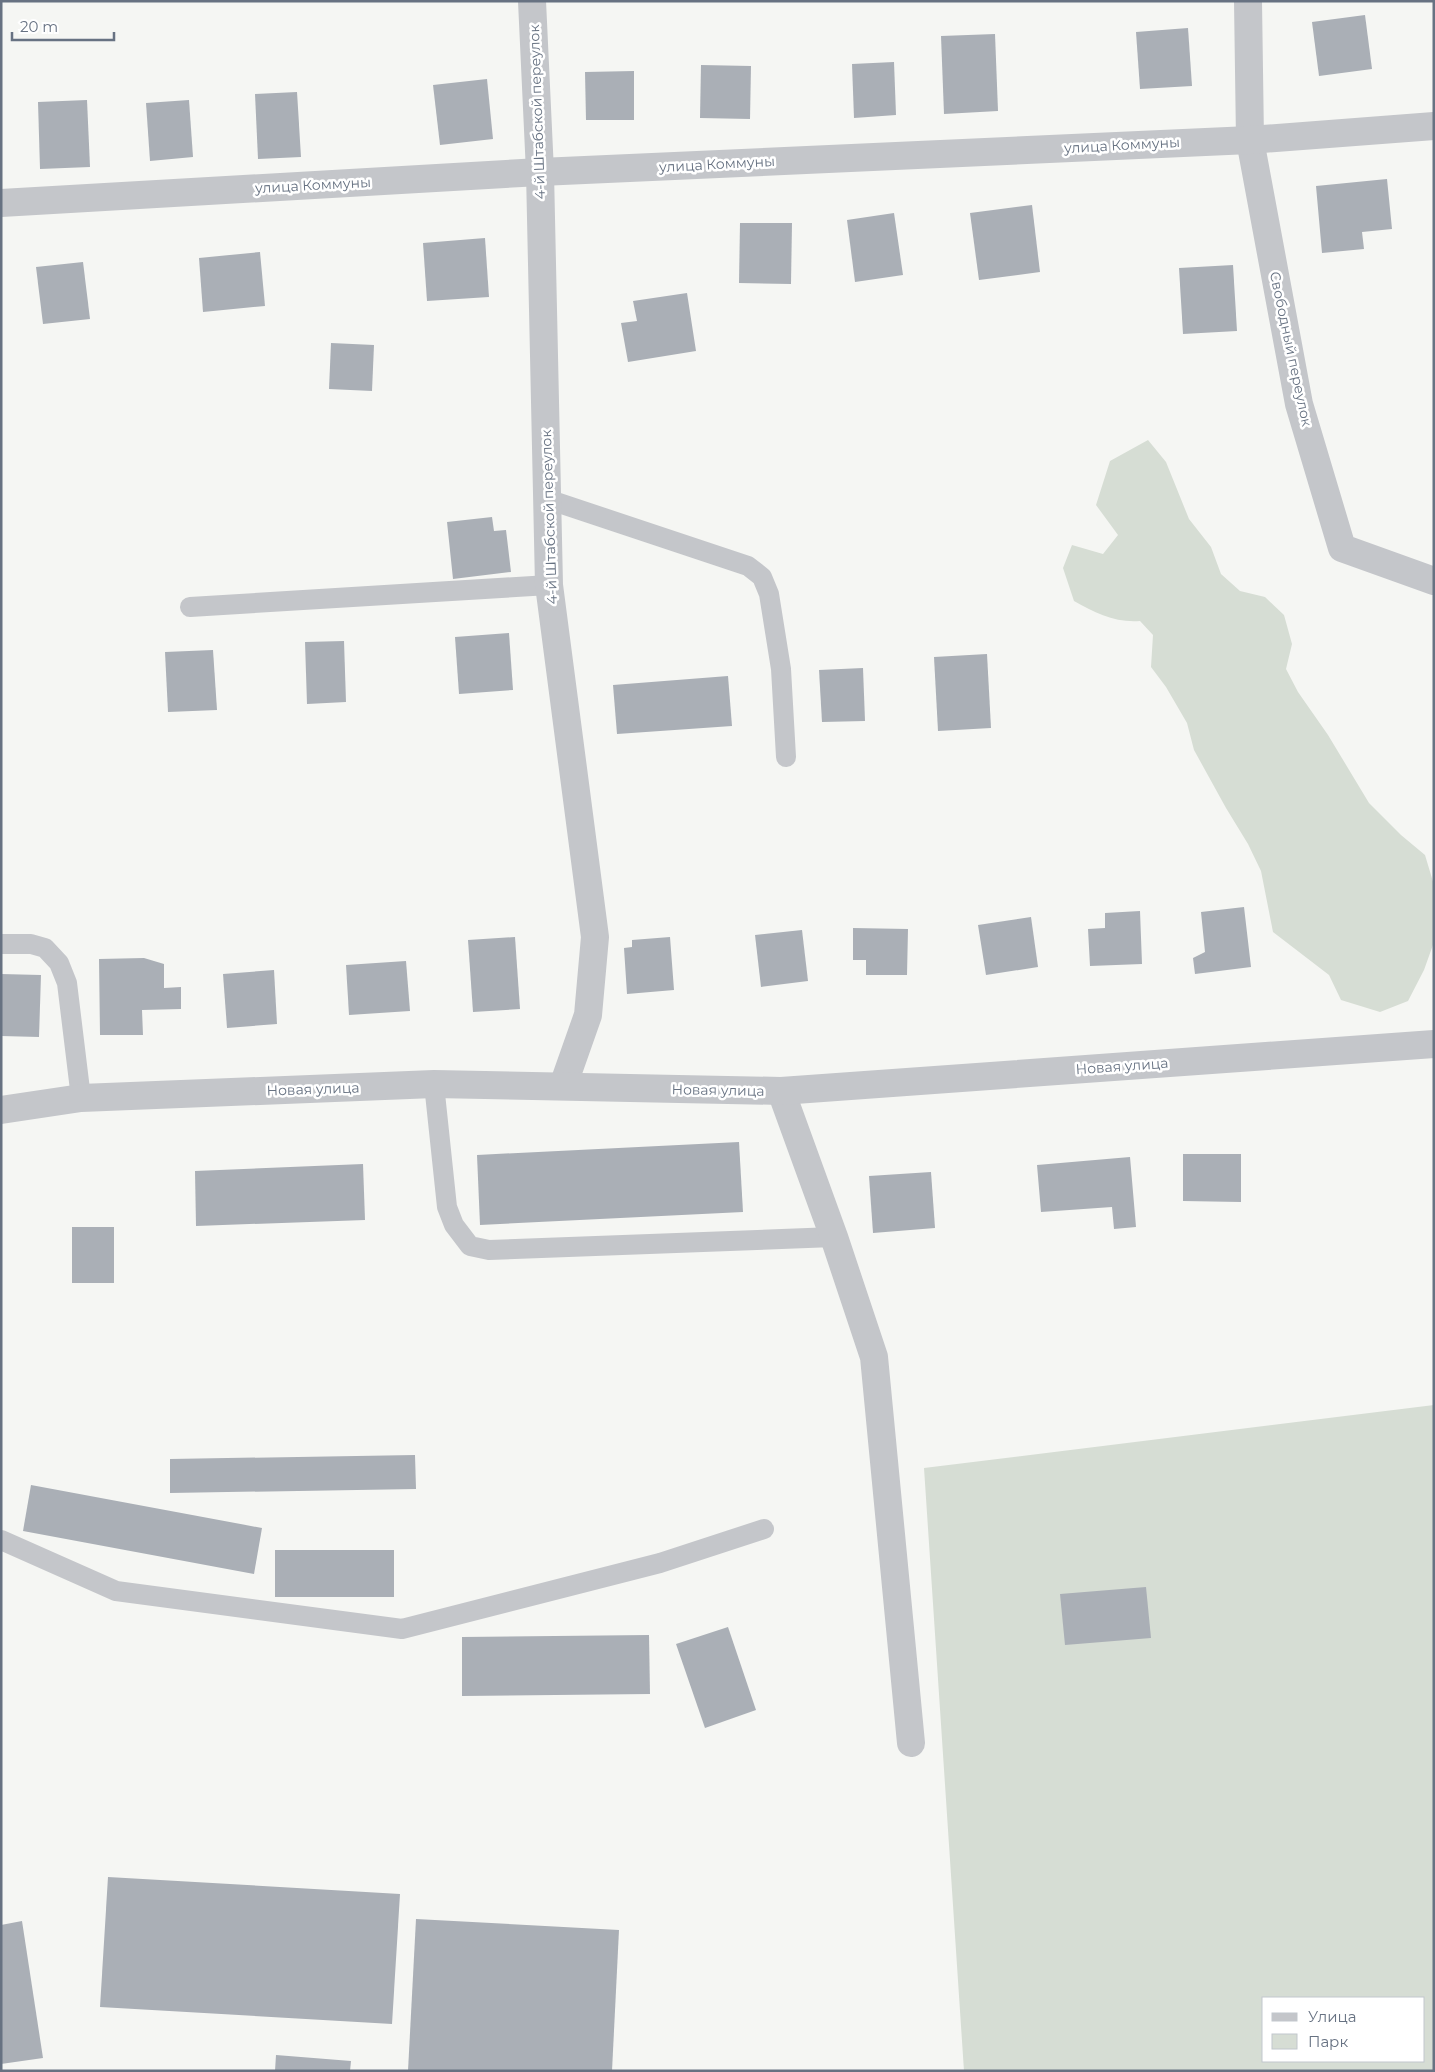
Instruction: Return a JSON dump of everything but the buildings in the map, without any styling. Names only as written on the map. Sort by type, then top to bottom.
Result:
[{"type":"street","name":"4-й Штабской переулок","points":[[532,1],[540,172],[549,585],[595,937],[588,1015],[563,1086]]},
{"type":"street","points":[[1248,1],[1250,140]]},
{"type":"street","name":"улица Коммуны","points":[[1,203],[540,172],[1250,140],[1434,126]]},
{"type":"street","name":"Свободный переулок","points":[[1250,140],[1299,404],[1342,548],[1434,581]]},
{"type":"street","name":"Новая улица","points":[[1,1110],[82,1098],[434,1084],[781,1091],[1434,1044]]},
{"type":"street","points":[[781,1091],[834,1237],[874,1357],[911,1743]]},
{"type":"lane","points":[[547,499],[748,566],[762,577],[769,594],[781,669],[786,757]]},
{"type":"lane","points":[[190,607],[549,585]]},
{"type":"lane","points":[[1,944],[32,944],[45,948],[59,963],[67,983],[82,1098]]},
{"type":"lane","points":[[434,1084],[447,1207],[454,1224],[470,1246],[489,1250],[834,1237]]},
{"type":"lane","points":[[1,1540],[116,1591],[402,1629],[660,1563],[764,1529]]},
{"type":"green space","points":[[1148,440],[1166,462],[1189,519],[1211,547],[1221,574],[1240,591],[1265,597],[1284,615],[1292,644],[1286,669],[1298,692],[1328,735],[1369,803],[1401,835],[1425,855],[1434,885],[1434,942],[1424,970],[1408,1001],[1380,1012],[1341,1000],[1329,975],[1273,932],[1261,871],[1248,844],[1194,750],[1187,723],[1166,687],[1151,667],[1153,635],[1140,621],[1114,619],[1074,601],[1063,568],[1072,545],[1103,554],[1118,535],[1096,505],[1110,461]]},
{"type":"green space","points":[[1434,1405],[1434,2071],[964,2071],[924,1468]]}]
